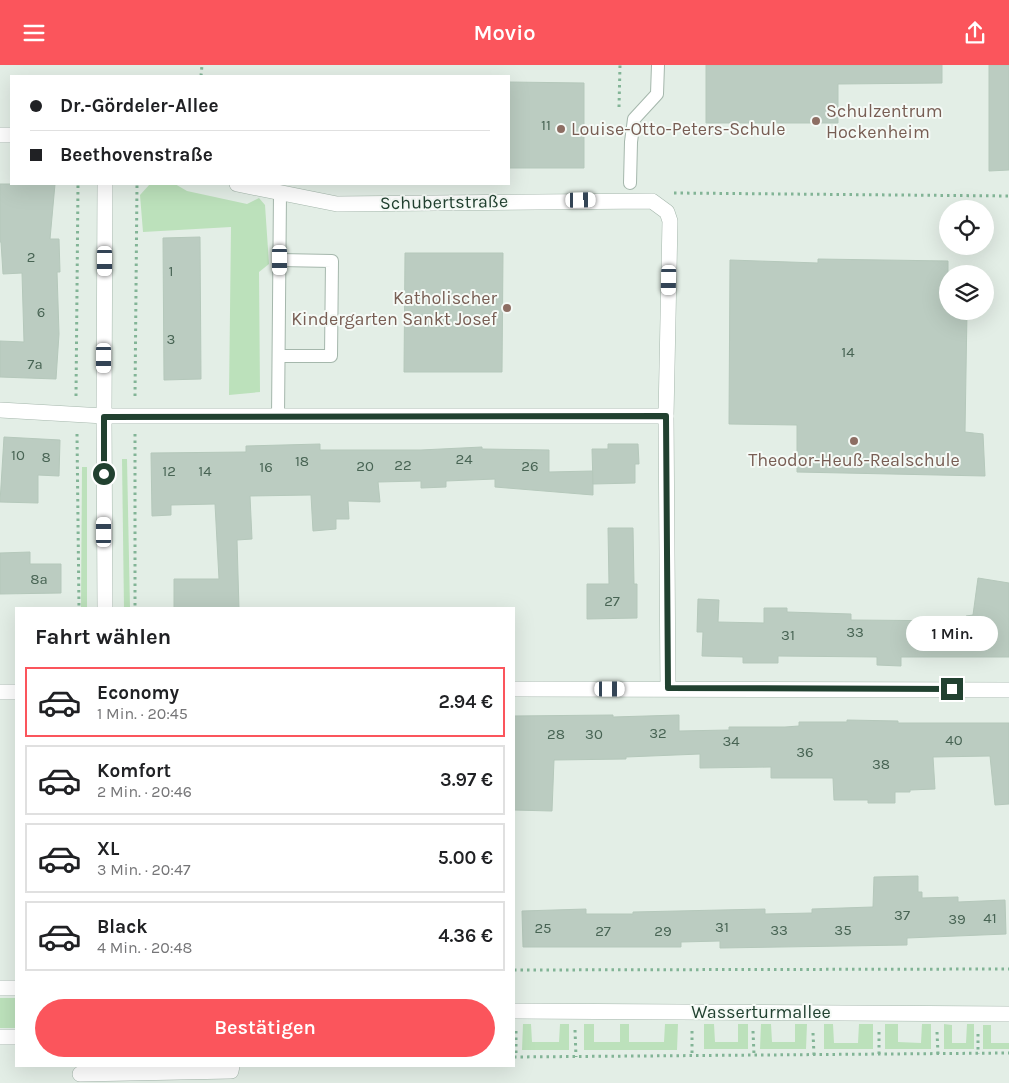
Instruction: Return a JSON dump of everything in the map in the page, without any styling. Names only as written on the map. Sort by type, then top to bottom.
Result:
[{"type":"street","points":[[105,607],[106,185]]},
{"type":"street","name":"Schubertstraße","points":[[242,185],[337,204],[652,201]]},
{"type":"street","points":[[652,201],[666,212],[670,221],[666,416],[668,688]]},
{"type":"street","points":[[0,410],[104,417],[666,416]]},
{"type":"street","points":[[515,689],[1009,689]]},
{"type":"street","points":[[0,692],[15,692]]},
{"type":"street","points":[[0,988],[15,988]]},
{"type":"street","name":"Wasserturmallee","points":[[515,1011],[1009,1014]]},
{"type":"street","points":[[0,1037],[15,1037]]},
{"type":"street","points":[[80,1074],[231,1071],[232,1067]]},
{"type":"lane","points":[[630,183],[631,142],[634,119],[657,94],[658,65]]},
{"type":"lane","points":[[278,417],[280,193]]},
{"type":"lane","points":[[279,355],[331,356],[332,261],[280,260]]},
{"type":"path","points":[[619,113],[620,65]]},
{"type":"path","points":[[652,201],[678,192],[1009,195]]},
{"type":"path","points":[[515,970],[1009,969]]},
{"type":"path","points":[[515,1011],[515,1057],[1009,1053]]},
{"type":"path","points":[[575,1011],[576,1057]]},
{"type":"green space","points":[[149,185],[177,185],[187,191],[247,204],[259,198],[265,205],[269,264],[259,272],[260,392],[229,395],[231,227],[143,232],[140,195]]},
{"type":"green space","points":[[122,459],[127,459],[130,607],[124,607]]},
{"type":"green space","points":[[82,467],[87,467],[87,607],[81,607]]},
{"type":"green space","points":[[0,998],[15,998],[15,1028],[0,1028]]},
{"type":"green space","points":[[523,1024],[531,1024],[532,1042],[559,1042],[560,1024],[569,1024],[569,1050],[522,1050]]},
{"type":"green space","points":[[584,1024],[594,1024],[594,1042],[620,1042],[620,1024],[629,1024],[629,1042],[664,1042],[665,1024],[678,1024],[677,1050],[584,1050]]},
{"type":"green space","points":[[704,1024],[714,1024],[715,1042],[738,1042],[738,1024],[748,1024],[748,1049],[704,1049]]},
{"type":"green space","points":[[761,1024],[771,1024],[772,1042],[795,1042],[795,1024],[807,1024],[806,1049],[760,1049]]},
{"type":"green space","points":[[824,1024],[833,1024],[834,1043],[858,1043],[859,1024],[873,1024],[873,1049],[824,1049]]},
{"type":"green space","points":[[885,1024],[898,1024],[898,1042],[921,1043],[922,1024],[931,1024],[931,1049],[885,1049]]},
{"type":"green space","points":[[944,1024],[952,1025],[952,1043],[966,1043],[967,1024],[974,1024],[974,1049],[944,1049]]},
{"type":"green space","points":[[983,1025],[991,1025],[991,1043],[1009,1043],[1009,1049],[983,1049]]},
{"type":"building","points":[[706,65],[942,65],[942,83],[838,84],[838,123],[706,123]]},
{"type":"building","points":[[989,65],[1009,65],[1009,170],[989,171]]},
{"type":"building","points":[[510,82],[584,83],[584,168],[510,168]]},
{"type":"building","points":[[0,184],[55,185],[50,239],[59,239],[60,272],[57,272],[59,334],[56,379],[0,377],[0,341],[24,342],[22,273],[3,274],[0,242]]},
{"type":"building","points":[[200,237],[201,379],[164,380],[163,238]]},
{"type":"building","points":[[405,253],[503,253],[502,372],[404,372]]},
{"type":"building","points":[[818,259],[948,261],[948,265],[939,265],[939,320],[967,320],[965,432],[983,434],[985,476],[797,472],[797,425],[729,424],[730,260],[818,263]]},
{"type":"building","points":[[4,437],[60,440],[59,476],[38,475],[38,503],[0,502]]},
{"type":"building","points":[[320,444],[320,450],[421,450],[482,447],[482,449],[549,450],[549,472],[593,471],[593,495],[495,487],[495,479],[446,481],[446,487],[421,488],[421,481],[378,482],[380,502],[348,501],[349,519],[336,519],[336,529],[313,531],[311,495],[250,496],[252,539],[237,540],[239,607],[174,607],[174,579],[219,579],[215,504],[171,505],[171,515],[152,516],[151,453],[246,452],[246,446]]},
{"type":"building","points":[[608,444],[638,444],[639,464],[635,464],[635,483],[593,484],[592,449],[608,449]]},
{"type":"building","points":[[608,528],[633,528],[634,584],[637,584],[637,618],[587,619],[587,584],[609,584]]},
{"type":"building","points":[[30,552],[30,564],[61,564],[61,593],[0,594],[0,553]]},
{"type":"building","points":[[978,578],[1009,583],[1009,657],[901,657],[901,666],[877,665],[877,657],[778,656],[778,663],[743,663],[743,657],[702,656],[703,632],[697,632],[698,599],[719,600],[718,622],[764,623],[764,608],[787,608],[787,612],[851,614],[851,620],[966,621],[966,616],[973,615]]},
{"type":"building","points":[[613,715],[613,717],[679,715],[679,731],[729,730],[729,727],[785,727],[799,726],[799,722],[847,722],[847,720],[898,721],[898,723],[1009,723],[1009,804],[995,805],[990,756],[933,757],[935,789],[895,792],[895,803],[868,803],[868,800],[834,800],[833,778],[771,778],[771,767],[700,768],[700,754],[626,757],[626,759],[554,760],[552,811],[515,810],[515,716]]},
{"type":"building","points":[[918,876],[918,892],[922,892],[922,898],[958,897],[958,902],[1005,900],[1006,934],[907,938],[907,945],[720,948],[720,941],[681,942],[681,947],[523,947],[522,911],[586,909],[586,914],[633,914],[633,912],[765,909],[765,914],[812,913],[812,909],[873,907],[874,877]]},
{"type":"place","name":"Schulzentrum Hockenheim","points":[[816,121]]},
{"type":"place","name":"Louise-Otto-Peters-Schule","points":[[561,129]]},
{"type":"place","name":"Katholischer Kindergarten Sankt Josef","points":[[507,308]]},
{"type":"place","name":"Theodor-Heuß-Realschule","points":[[854,441]]},
{"type":"route","points":[[104,474],[104,417],[666,416],[668,688],[952,689]]}]
